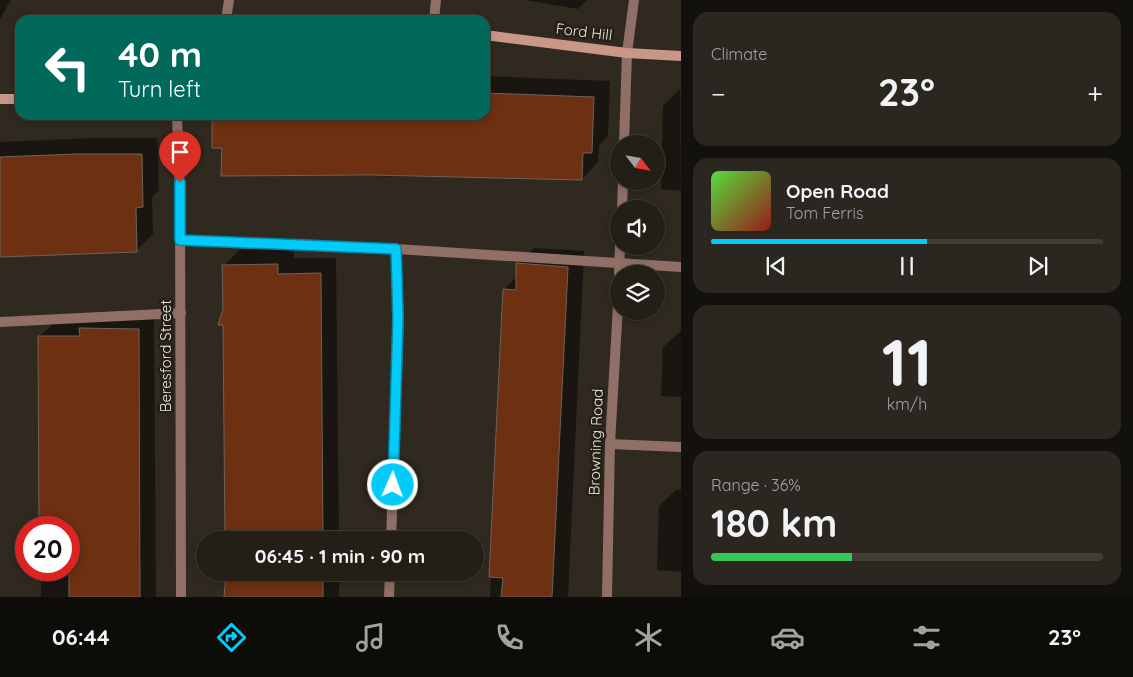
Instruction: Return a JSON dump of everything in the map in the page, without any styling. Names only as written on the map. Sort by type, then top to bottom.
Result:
[{"type":"street","points":[[227,15],[229,0]]},
{"type":"street","points":[[434,15],[436,0]]},
{"type":"street","points":[[624,135],[627,52],[634,0]]},
{"type":"street","name":"Ford Hill","points":[[490,36],[627,52],[680,56]]},
{"type":"street","points":[[0,99],[15,99]]},
{"type":"street","name":"Beresford Street","points":[[177,120],[181,313],[181,597]]},
{"type":"street","points":[[180,240],[396,249],[680,267]]},
{"type":"street","points":[[391,531],[398,318],[396,249]]},
{"type":"street","points":[[620,255],[620,263]]},
{"type":"street","points":[[0,322],[181,313]]},
{"type":"street","name":"Browning Road","points":[[607,597],[610,444],[617,320]]},
{"type":"street","points":[[610,444],[680,447]]},
{"type":"street","points":[[389,597],[390,581]]},
{"type":"building","points":[[490,93],[594,97],[592,153],[583,153],[582,180],[370,175],[221,176],[222,148],[212,148],[212,120],[490,120]]},
{"type":"building","points":[[142,154],[143,207],[136,208],[137,252],[0,257],[0,157]]},
{"type":"building","points":[[516,263],[568,267],[552,597],[501,597],[503,578],[489,577],[503,289],[516,290]]},
{"type":"building","points":[[278,264],[278,274],[321,273],[323,531],[225,531],[223,325],[218,325],[223,309],[222,265]]},
{"type":"building","points":[[79,328],[139,329],[140,597],[69,597],[69,581],[80,581],[80,516],[39,516],[38,336],[80,336]]},
{"type":"building","points":[[225,581],[323,581],[323,597],[224,597]]},
{"type":"route","points":[[180,182],[180,240],[396,249],[398,318],[393,485]]}]
